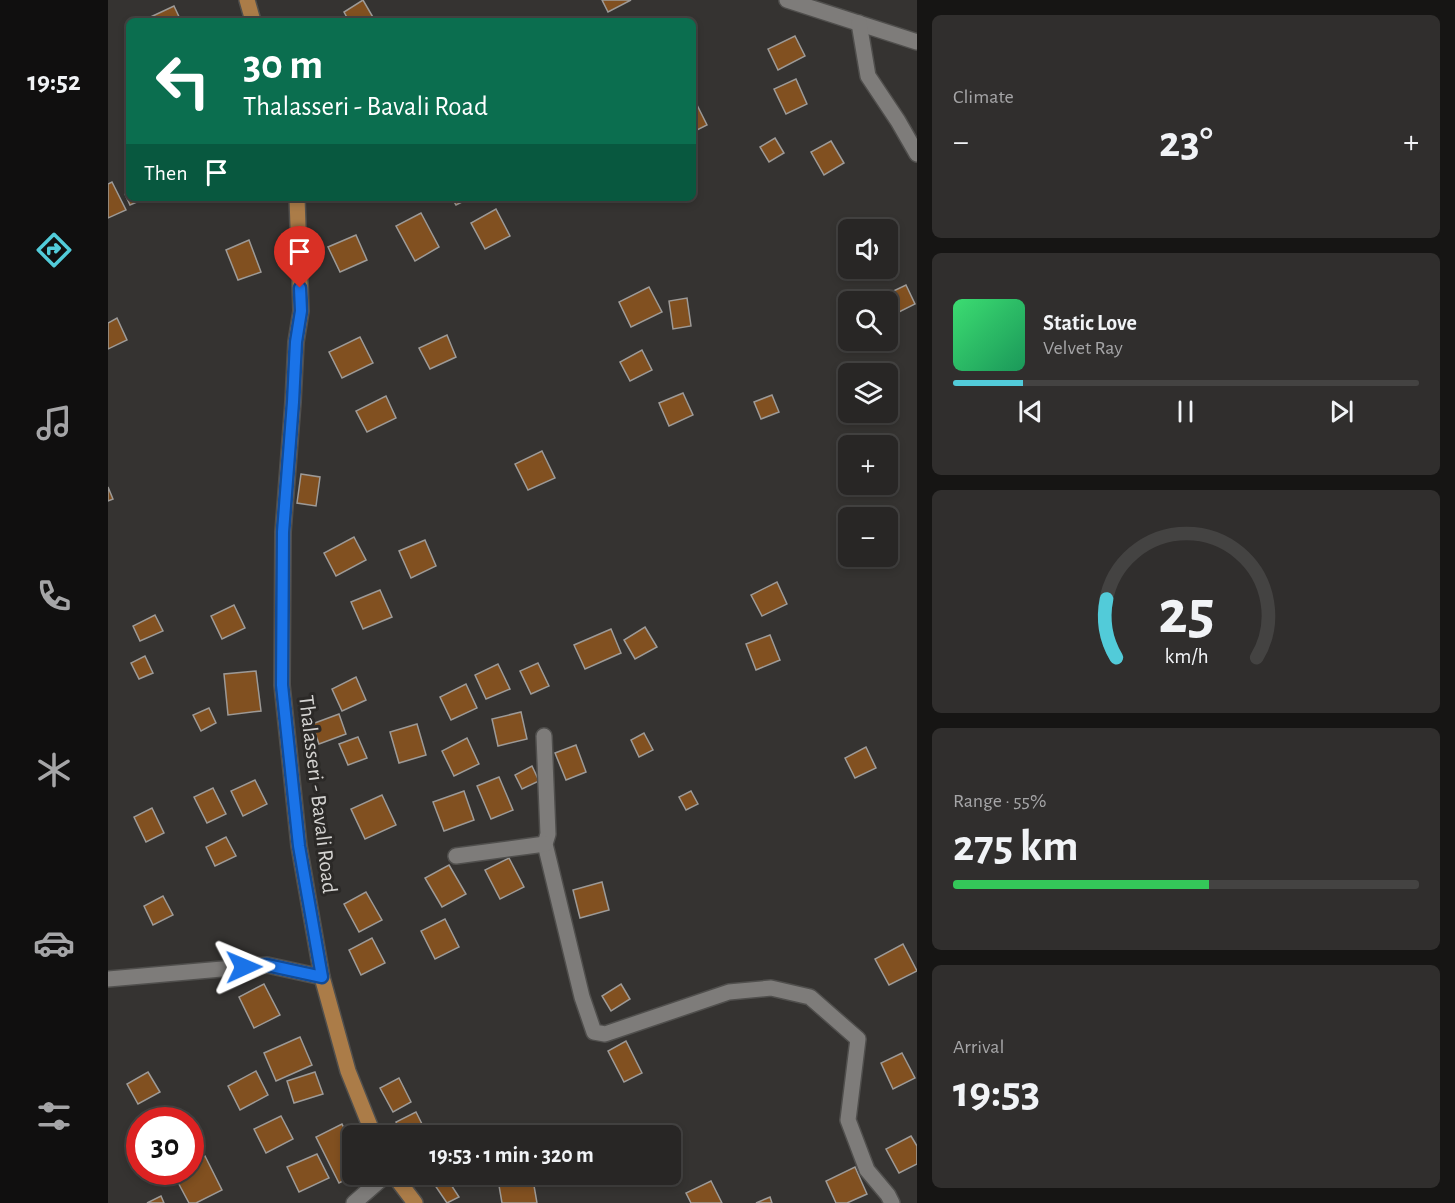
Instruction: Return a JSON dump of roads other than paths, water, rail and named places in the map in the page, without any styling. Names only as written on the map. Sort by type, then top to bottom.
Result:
[{"type":"main road","points":[[246,0],[252,18]]},
{"type":"main road","name":"Thalasseri - Bavali Road","points":[[297,201],[301,311],[296,342],[283,532],[282,685],[299,846],[322,977],[348,1071],[370,1125]]},
{"type":"main road","points":[[401,1185],[415,1203]]},
{"type":"street","points":[[787,0],[816,4],[859,23],[916,42]]},
{"type":"street","points":[[859,23],[868,76],[898,121],[916,154]]},
{"type":"street","points":[[544,735],[548,834],[545,844],[582,997],[594,1032],[605,1034],[729,992],[771,988],[810,997],[858,1039],[848,1120],[867,1170],[892,1203]]},
{"type":"street","points":[[456,856],[545,844]]},
{"type":"street","points":[[108,979],[267,965],[322,977]]},
{"type":"street","points":[[354,1203],[374,1185]]}]
